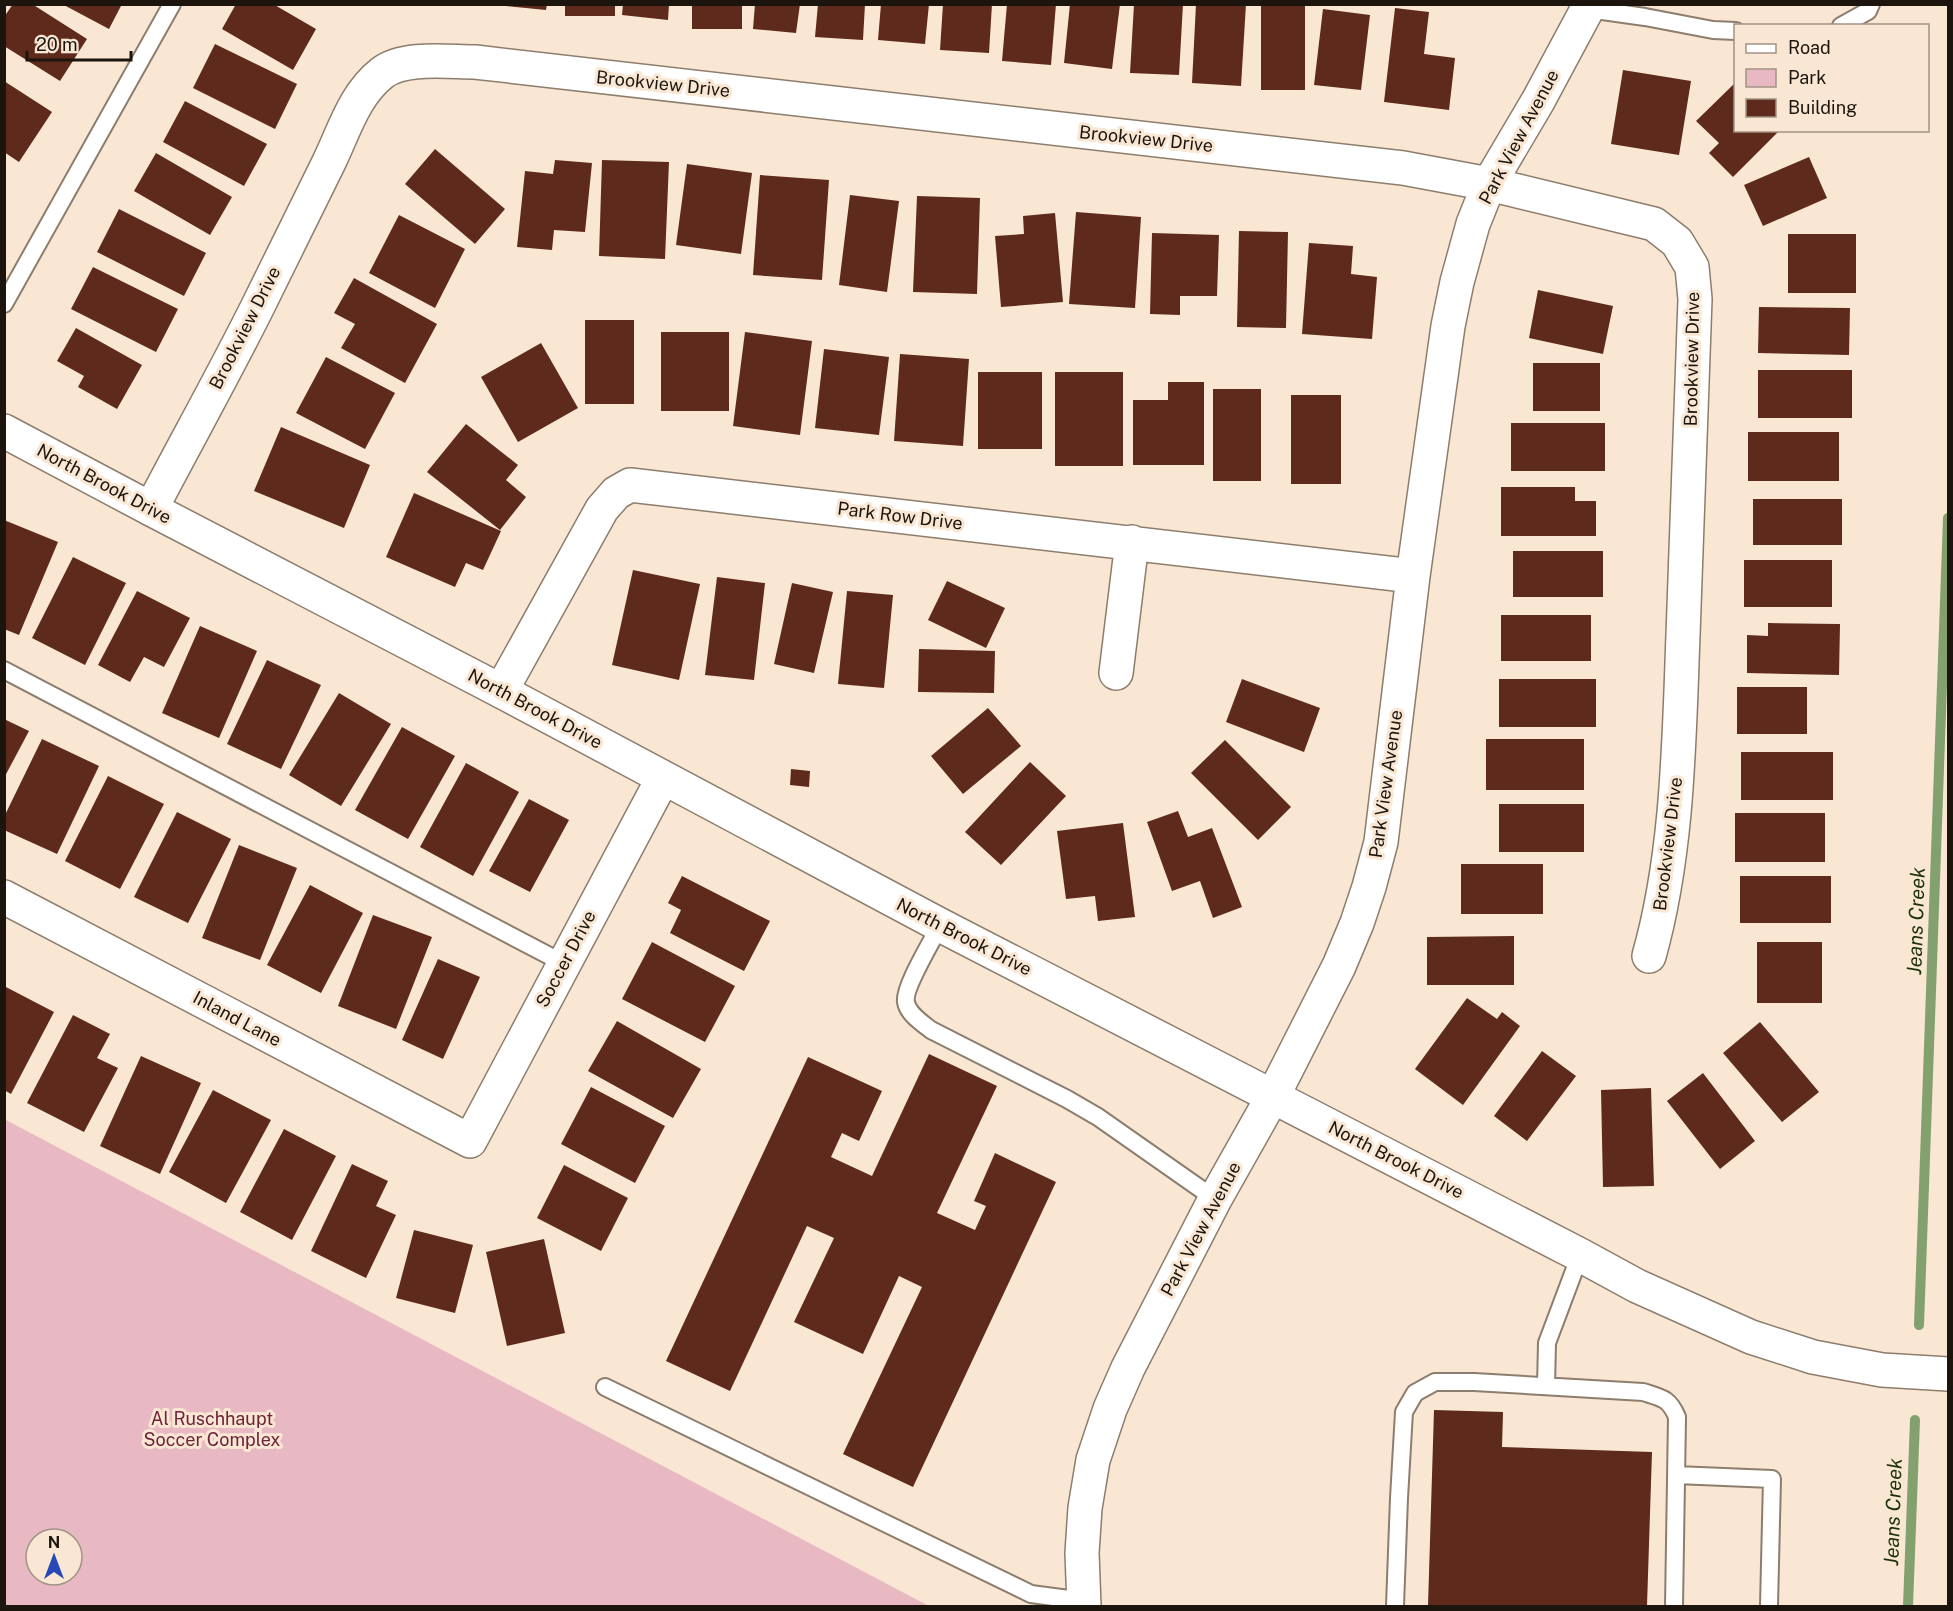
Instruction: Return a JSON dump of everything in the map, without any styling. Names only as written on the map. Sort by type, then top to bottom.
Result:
[{"type":"street","name":"Park View Avenue","points":[[1084,1604],[1085,1508],[1093,1460],[1110,1409],[1128,1368],[1215,1199],[1273,1096],[1348,944],[1363,905],[1381,842],[1413,576],[1448,326],[1457,282],[1473,224],[1490,184],[1538,101],[1586,6]]},
{"type":"street","name":"Brookview Drive","points":[[151,509],[256,309],[337,145],[351,111],[367,87],[383,72],[399,64],[430,61],[475,62],[1403,168],[1490,184],[1654,224],[1677,242],[1692,267],[1695,310],[1679,742],[1668,864],[1659,918],[1648,956]]},
{"type":"street","name":"North Brook Drive","points":[[4,431],[501,691],[940,925],[1637,1286],[1751,1337],[1813,1358],[1882,1370],[1948,1374]]},
{"type":"street","name":"Park Row Drive","points":[[501,691],[602,509],[616,493],[630,485],[1413,576]]},
{"type":"street","points":[[1116,673],[1132,542]]},
{"type":"street","name":"Soccer Drive","points":[[470,1141],[663,778]]},
{"type":"street","name":"Inland Lane","points":[[4,897],[470,1141]]},
{"type":"lane","points":[[4,304],[172,4]]},
{"type":"lane","points":[[1844,24],[1868,10],[1871,4]]},
{"type":"lane","points":[[1586,6],[1713,30],[1734,31]]},
{"type":"lane","points":[[4,670],[563,963]]},
{"type":"lane","points":[[940,925],[907,990],[906,1003],[915,1017],[931,1030],[1098,1117],[1215,1199]]},
{"type":"lane","points":[[1546,1386],[1548,1343],[1580,1255]]},
{"type":"lane","points":[[1395,1606],[1404,1412],[1414,1393],[1435,1382],[1474,1382],[1643,1392],[1664,1398],[1672,1405],[1677,1417],[1674,1606]]},
{"type":"lane","points":[[605,1387],[1031,1594],[1084,1604]]},
{"type":"lane","points":[[1676,1475],[1772,1479],[1769,1606]]},
{"type":"green space","name":"Al Ruschhaupt Soccer Complex","points":[[4,1119],[929,1606],[5,1606]]},
{"type":"building","points":[[13,4],[32,4],[87,39],[60,81],[4,46],[4,17]]},
{"type":"building","points":[[62,4],[122,4],[109,29]]},
{"type":"building","points":[[236,4],[273,4],[316,29],[293,70],[222,29]]},
{"type":"building","points":[[506,4],[547,4],[546,10],[506,6]]},
{"type":"building","points":[[565,4],[615,4],[615,16],[565,16]]},
{"type":"building","points":[[623,4],[669,4],[668,20],[622,15]]},
{"type":"building","points":[[692,4],[742,4],[742,29],[692,29]]},
{"type":"building","points":[[755,4],[800,4],[796,33],[753,29]]},
{"type":"building","points":[[818,4],[865,4],[863,40],[815,37]]},
{"type":"building","points":[[881,4],[929,4],[925,44],[878,40]]},
{"type":"building","points":[[943,4],[992,4],[989,53],[940,50]]},
{"type":"building","points":[[1007,4],[1056,4],[1051,65],[1002,61]]},
{"type":"building","points":[[1070,4],[1120,4],[1112,69],[1064,63]]},
{"type":"building","points":[[1134,4],[1183,4],[1179,75],[1130,73]]},
{"type":"building","points":[[1196,4],[1246,4],[1241,86],[1192,83]]},
{"type":"building","points":[[1261,5],[1305,5],[1305,90],[1261,90]]},
{"type":"building","points":[[1395,8],[1429,12],[1424,54],[1455,58],[1449,110],[1384,102]]},
{"type":"building","points":[[1323,9],[1370,15],[1361,90],[1314,85]]},
{"type":"building","points":[[215,44],[297,84],[275,129],[193,88]]},
{"type":"building","points":[[1623,70],[1691,81],[1679,155],[1611,144]]},
{"type":"building","points":[[4,81],[52,112],[19,162],[4,152]]},
{"type":"building","points":[[1734,84],[1734,132],[1778,132],[1733,177],[1709,153],[1719,143],[1696,121]]},
{"type":"building","points":[[185,101],[267,144],[244,186],[163,142]]},
{"type":"building","points":[[435,149],[505,209],[475,244],[405,184]]},
{"type":"building","points":[[156,153],[232,197],[210,235],[134,191]]},
{"type":"building","points":[[1809,157],[1827,198],[1763,226],[1744,185]]},
{"type":"building","points":[[555,160],[592,163],[585,232],[554,230],[552,250],[517,247],[525,171],[553,174]]},
{"type":"building","points":[[602,160],[669,162],[665,259],[599,256]]},
{"type":"building","points":[[687,164],[752,173],[741,254],[676,245]]},
{"type":"building","points":[[760,175],[829,180],[822,280],[753,275]]},
{"type":"building","points":[[850,195],[899,201],[887,292],[839,285]]},
{"type":"building","points":[[917,196],[980,198],[977,294],[913,292]]},
{"type":"building","points":[[119,209],[206,253],[184,296],[97,252]]},
{"type":"building","points":[[1076,212],[1141,217],[1135,308],[1069,304]]},
{"type":"building","points":[[1055,213],[1063,302],[1001,307],[995,236],[1024,234],[1023,216]]},
{"type":"building","points":[[399,215],[465,249],[435,308],[369,273]]},
{"type":"building","points":[[1239,231],[1288,232],[1286,328],[1237,327]]},
{"type":"building","points":[[1152,233],[1219,235],[1217,296],[1180,296],[1180,315],[1150,314]]},
{"type":"building","points":[[1788,234],[1856,234],[1856,293],[1788,293]]},
{"type":"building","points":[[1309,243],[1353,246],[1351,274],[1377,277],[1372,339],[1302,334]]},
{"type":"building","points":[[93,267],[178,309],[156,352],[71,309]]},
{"type":"building","points":[[354,278],[437,324],[405,383],[341,348],[355,324],[334,313]]},
{"type":"building","points":[[1538,290],[1613,306],[1603,354],[1529,338]]},
{"type":"building","points":[[1759,307],[1850,308],[1849,355],[1758,353]]},
{"type":"building","points":[[585,320],[634,320],[634,404],[585,404]]},
{"type":"building","points":[[76,328],[142,365],[117,409],[78,387],[84,376],[57,361]]},
{"type":"building","points":[[661,332],[729,332],[729,411],[661,411]]},
{"type":"building","points":[[745,332],[812,341],[800,435],[733,426]]},
{"type":"building","points":[[541,343],[578,408],[518,442],[481,377]]},
{"type":"building","points":[[824,349],[889,357],[879,435],[815,428]]},
{"type":"building","points":[[900,354],[969,359],[963,446],[894,441]]},
{"type":"building","points":[[326,357],[395,393],[365,449],[296,413]]},
{"type":"building","points":[[1533,363],[1600,363],[1600,411],[1533,411]]},
{"type":"building","points":[[1758,370],[1852,370],[1852,418],[1758,418]]},
{"type":"building","points":[[978,372],[1042,372],[1042,449],[978,449]]},
{"type":"building","points":[[1055,372],[1123,372],[1123,466],[1055,466]]},
{"type":"building","points":[[1168,382],[1204,382],[1204,465],[1133,465],[1133,400],[1168,400]]},
{"type":"building","points":[[1213,389],[1261,389],[1261,481],[1213,481]]},
{"type":"building","points":[[1291,395],[1341,395],[1341,484],[1291,484]]},
{"type":"building","points":[[1511,423],[1605,423],[1605,471],[1511,471]]},
{"type":"building","points":[[466,424],[518,465],[506,480],[526,497],[500,530],[427,472]]},
{"type":"building","points":[[281,427],[370,465],[344,528],[254,491]]},
{"type":"building","points":[[1748,432],[1839,432],[1839,481],[1748,481]]},
{"type":"building","points":[[1501,487],[1575,487],[1575,501],[1596,501],[1596,536],[1501,536]]},
{"type":"building","points":[[414,493],[501,531],[483,570],[466,563],[455,587],[386,557]]},
{"type":"building","points":[[1753,499],[1842,499],[1842,545],[1753,545]]},
{"type":"building","points":[[4,520],[58,542],[19,635],[4,629]]},
{"type":"building","points":[[1513,551],[1603,551],[1603,597],[1513,597]]},
{"type":"building","points":[[73,557],[126,583],[85,665],[32,638]]},
{"type":"building","points":[[1744,560],[1832,560],[1832,607],[1744,607]]},
{"type":"building","points":[[633,570],[700,584],[679,680],[612,665]]},
{"type":"building","points":[[717,577],[765,583],[754,680],[705,675]]},
{"type":"building","points":[[947,581],[1005,608],[986,648],[928,620]]},
{"type":"building","points":[[792,583],[833,592],[814,673],[774,664]]},
{"type":"building","points":[[137,591],[190,618],[164,667],[144,657],[130,682],[98,665]]},
{"type":"building","points":[[847,591],[893,595],[884,688],[838,684]]},
{"type":"building","points":[[1501,615],[1591,615],[1591,661],[1501,661]]},
{"type":"building","points":[[1768,623],[1840,624],[1839,675],[1747,673],[1747,635],[1768,636]]},
{"type":"building","points":[[200,626],[257,651],[219,738],[162,713]]},
{"type":"building","points":[[919,649],[995,651],[994,693],[918,692]]},
{"type":"building","points":[[267,660],[321,685],[281,769],[227,744]]},
{"type":"building","points":[[1242,679],[1320,708],[1304,752],[1226,722]]},
{"type":"building","points":[[1499,679],[1596,679],[1596,727],[1499,727]]},
{"type":"building","points":[[1737,687],[1807,687],[1807,734],[1737,734]]},
{"type":"building","points":[[339,693],[391,724],[341,806],[289,775]]},
{"type":"building","points":[[988,708],[1021,746],[963,794],[931,756]]},
{"type":"building","points":[[4,719],[29,731],[4,778]]},
{"type":"building","points":[[402,727],[455,756],[408,839],[355,810]]},
{"type":"building","points":[[42,739],[99,766],[57,854],[4,830],[4,817]]},
{"type":"building","points":[[1486,739],[1584,739],[1584,790],[1486,790]]},
{"type":"building","points":[[1225,740],[1291,807],[1258,840],[1191,773]]},
{"type":"building","points":[[1741,752],[1833,752],[1833,800],[1741,800]]},
{"type":"building","points":[[1030,762],[1066,796],[1001,865],[965,832]]},
{"type":"building","points":[[466,763],[519,792],[473,876],[420,847]]},
{"type":"building","points":[[791,769],[810,771],[809,787],[790,785]]},
{"type":"building","points":[[108,776],[164,804],[120,889],[65,861]]},
{"type":"building","points":[[529,799],[569,820],[530,892],[489,871]]},
{"type":"building","points":[[1499,804],[1584,804],[1584,852],[1499,852]]},
{"type":"building","points":[[1178,811],[1188,837],[1212,828],[1242,907],[1213,918],[1200,881],[1172,891],[1147,822]]},
{"type":"building","points":[[177,812],[231,839],[188,923],[134,897]]},
{"type":"building","points":[[1735,813],[1825,813],[1825,862],[1735,862]]},
{"type":"building","points":[[1123,823],[1135,917],[1098,921],[1095,896],[1066,899],[1057,831]]},
{"type":"building","points":[[239,845],[297,868],[260,960],[202,938]]},
{"type":"building","points":[[1461,864],[1543,864],[1543,914],[1461,914]]},
{"type":"building","points":[[682,876],[770,921],[744,971],[670,933],[681,910],[668,903]]},
{"type":"building","points":[[1740,876],[1831,876],[1831,923],[1740,923]]},
{"type":"building","points":[[310,885],[363,913],[321,993],[267,965]]},
{"type":"building","points":[[373,915],[432,937],[396,1029],[338,1006]]},
{"type":"building","points":[[1514,936],[1514,985],[1427,985],[1427,937]]},
{"type":"building","points":[[652,942],[735,986],[705,1042],[622,999]]},
{"type":"building","points":[[1757,942],[1822,942],[1822,1003],[1757,1003]]},
{"type":"building","points":[[438,959],[480,977],[443,1059],[402,1040]]},
{"type":"building","points":[[4,986],[54,1012],[11,1094],[4,1090]]},
{"type":"building","points":[[1467,998],[1497,1019],[1502,1012],[1520,1026],[1463,1105],[1415,1069]]},
{"type":"building","points":[[73,1015],[110,1034],[97,1058],[118,1068],[84,1132],[27,1103]]},
{"type":"building","points":[[617,1021],[701,1069],[673,1118],[588,1071]]},
{"type":"building","points":[[1760,1022],[1819,1092],[1782,1122],[1723,1053]]},
{"type":"building","points":[[1542,1051],[1576,1076],[1527,1141],[1494,1116]]},
{"type":"building","points":[[929,1054],[997,1086],[937,1213],[975,1230],[986,1206],[974,1201],[995,1153],[1056,1182],[913,1487],[843,1454],[922,1287],[899,1276],[863,1354],[794,1322],[834,1238],[807,1226],[730,1391],[666,1361],[808,1057],[882,1091],[859,1141],[842,1133],[831,1157],[872,1176]]},
{"type":"building","points":[[141,1056],[201,1083],[160,1174],[100,1146]]},
{"type":"building","points":[[1703,1073],[1755,1141],[1720,1169],[1667,1101]]},
{"type":"building","points":[[591,1087],[665,1126],[635,1183],[561,1144]]},
{"type":"building","points":[[1651,1088],[1654,1186],[1603,1187],[1601,1090]]},
{"type":"building","points":[[213,1090],[271,1120],[226,1203],[169,1172]]},
{"type":"building","points":[[284,1129],[336,1156],[292,1240],[240,1212]]},
{"type":"building","points":[[352,1164],[388,1181],[376,1206],[396,1215],[366,1278],[311,1251]]},
{"type":"building","points":[[564,1165],[628,1198],[601,1251],[537,1218]]},
{"type":"building","points":[[414,1230],[473,1245],[455,1313],[396,1298]]},
{"type":"building","points":[[544,1239],[565,1333],[507,1346],[486,1252]]},
{"type":"building","points":[[1434,1410],[1503,1412],[1502,1447],[1652,1452],[1647,1606],[1428,1606]]},
{"type":"waterway","name":"Jeans Creek","points":[[1919,1325],[1948,518]]},
{"type":"waterway","name":"Jeans Creek","points":[[1908,1606],[1915,1420]]}]
